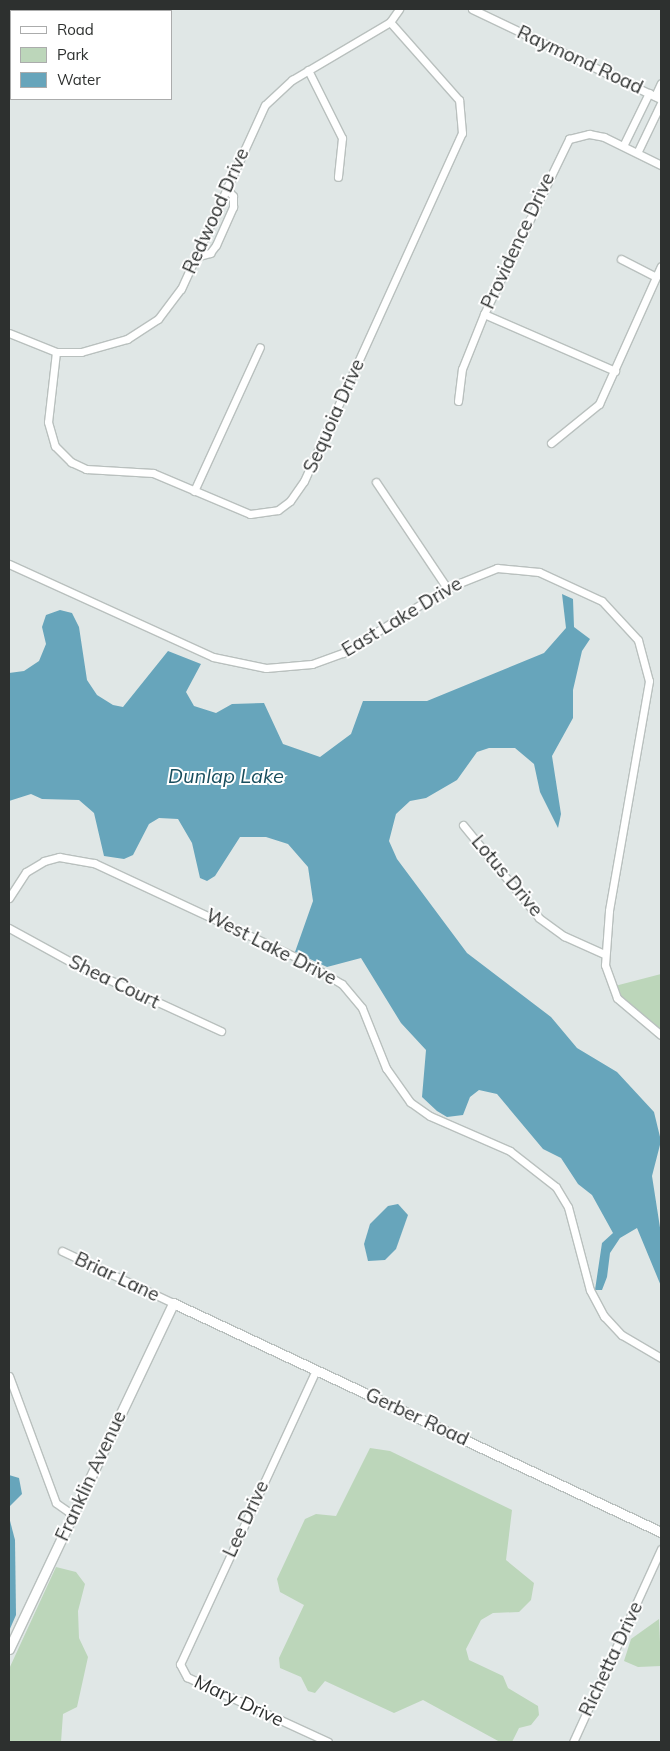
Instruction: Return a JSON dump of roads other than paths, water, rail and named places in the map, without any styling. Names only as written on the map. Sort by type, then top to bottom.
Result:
[{"type":"street","name":"Redwood Drive","points":[[9,333],[56,352],[104,347],[148,326],[174,301],[265,105],[308,70],[390,22],[399,9]]},
{"type":"street","name":"Raymond Road","points":[[472,9],[655,96]]},
{"type":"street","name":"Sequoia Drive","points":[[56,352],[47,418],[60,452],[86,468],[154,472],[250,514],[278,510],[295,495],[462,133],[459,100],[390,22]]},
{"type":"street","points":[[308,70],[342,138],[338,177]]},
{"type":"street","points":[[661,83],[655,96],[624,144],[661,164]]},
{"type":"street","points":[[638,151],[661,103]]},
{"type":"street","name":"Providence Drive","points":[[458,400],[462,369],[484,314],[568,139],[589,134],[624,144]]},
{"type":"street","points":[[196,257],[210,254],[216,246],[234,208],[233,196],[226,188]]},
{"type":"street","points":[[621,259],[656,277]]},
{"type":"street","points":[[551,443],[590,414],[615,371],[661,266]]},
{"type":"street","points":[[484,314],[615,371]]},
{"type":"street","points":[[194,491],[260,346]]},
{"type":"street","points":[[376,482],[447,588]]},
{"type":"street","name":"East Lake Drive","points":[[9,564],[213,657],[266,668],[312,664],[343,653],[447,588],[497,568],[539,572],[612,609],[631,629],[644,652],[649,692],[604,954],[607,975],[617,998],[661,1035]]},
{"type":"street","name":"Lotus Drive","points":[[463,824],[540,918],[564,936],[604,954]]},
{"type":"street","name":"West Lake Drive","points":[[9,898],[26,872],[44,861],[59,857],[94,863],[298,958],[342,984],[362,1008],[386,1068],[410,1102],[430,1116],[510,1151],[556,1187],[568,1207],[583,1267],[600,1310],[622,1335],[661,1358]]},
{"type":"street","name":"Shea Court","points":[[9,928],[73,963],[221,1031]]},
{"type":"street","name":"Briar Lane","points":[[62,1251],[172,1303]]},
{"type":"street","name":"Gerber Road","points":[[172,1303],[661,1532]]},
{"type":"street","name":"Franklin Avenue","points":[[9,1649],[172,1303]]},
{"type":"street","name":"Lee Drive","points":[[181,1669],[181,1658],[316,1370]]},
{"type":"street","points":[[9,1376],[56,1502],[72,1514]]},
{"type":"street","name":"Richetta Drive","points":[[573,1742],[661,1549]]},
{"type":"street","name":"Mary Drive","points":[[181,1669],[188,1677],[328,1742]]},
{"type":"water","name":"Dunlap Lake","points":[[562,594],[573,599],[574,627],[590,639],[582,651],[573,690],[573,718],[552,756],[561,814],[558,828],[540,792],[534,764],[515,748],[489,748],[477,752],[457,780],[426,798],[410,801],[396,814],[389,841],[397,859],[467,953],[551,1017],[577,1048],[617,1072],[654,1112],[661,1141],[652,1176],[661,1234],[661,1286],[637,1228],[620,1238],[610,1253],[607,1277],[602,1290],[595,1290],[602,1243],[613,1233],[592,1195],[578,1184],[561,1158],[543,1149],[497,1094],[479,1090],[470,1097],[463,1115],[447,1117],[437,1111],[422,1097],[426,1050],[401,1023],[361,958],[327,967],[295,952],[313,901],[308,867],[288,844],[266,837],[240,837],[215,876],[207,881],[200,878],[192,843],[178,819],[159,818],[149,824],[133,855],[124,859],[104,856],[94,813],[79,800],[42,799],[31,794],[9,801],[9,673],[24,671],[39,661],[46,644],[42,627],[46,615],[60,610],[72,613],[79,627],[87,680],[97,695],[113,705],[123,707],[168,651],[201,664],[186,692],[194,706],[216,713],[232,704],[264,703],[283,744],[320,757],[351,734],[363,701],[427,701],[544,653],[566,628]]},
{"type":"water","points":[[398,1204],[408,1215],[396,1249],[385,1260],[368,1261],[364,1244],[370,1224],[388,1206]]},
{"type":"water","points":[[9,1475],[19,1478],[22,1494],[9,1507]]},
{"type":"water","points":[[9,1517],[15,1540],[16,1615],[9,1631]]}]
